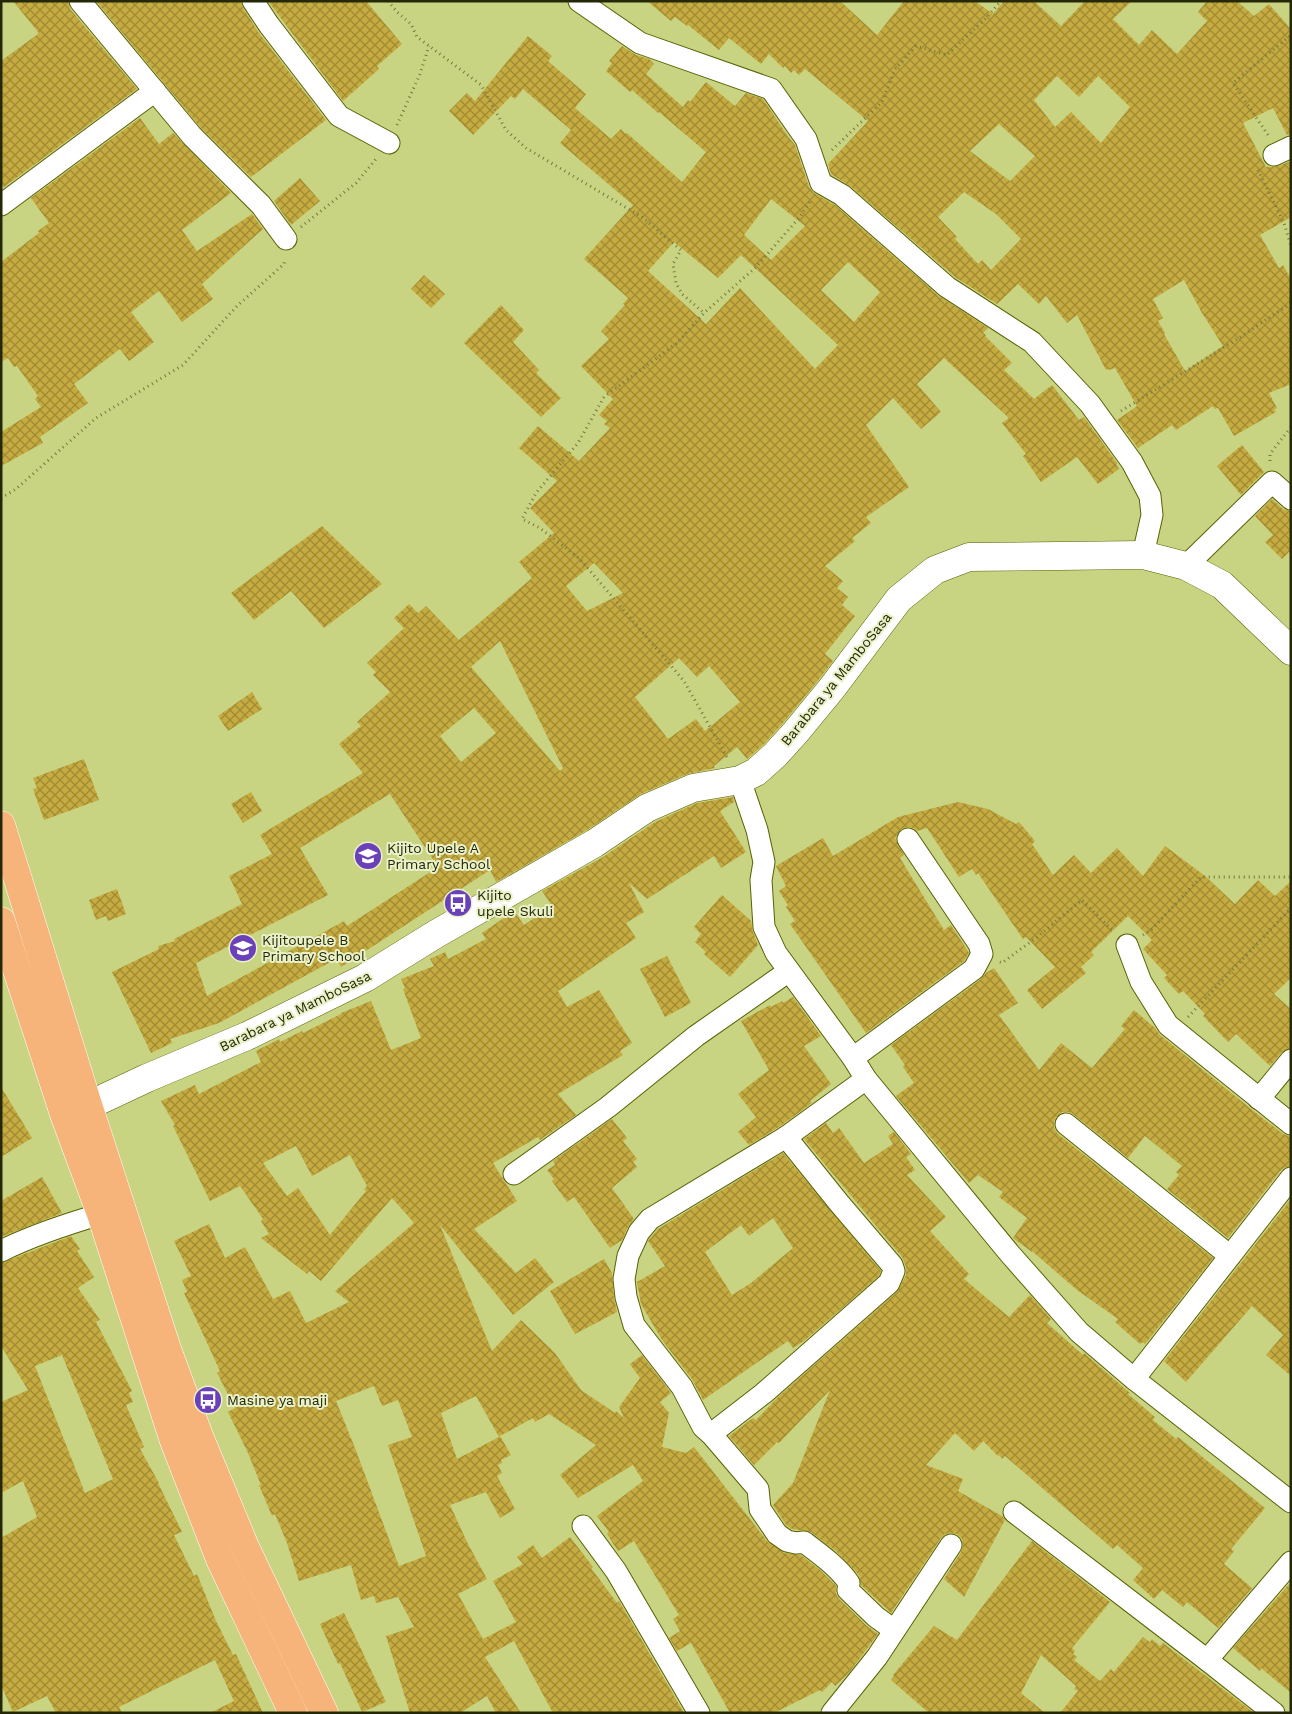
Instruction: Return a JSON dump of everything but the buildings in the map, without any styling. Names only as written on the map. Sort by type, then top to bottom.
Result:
[{"type":"main road","points":[[1,825],[77,1111],[101,1214],[174,1441],[220,1559],[293,1713]]},
{"type":"main road","points":[[1,921],[77,1111],[199,1436],[245,1547],[324,1713]]},
{"type":"street","points":[[80,1],[192,136],[261,205],[286,239]]},
{"type":"street","points":[[253,1],[269,25],[339,116],[389,143]]},
{"type":"street","points":[[579,1],[640,43],[771,89],[806,139],[821,183],[842,195],[947,287],[1032,342],[1090,404],[1132,462],[1150,496],[1152,515],[1143,555]]},
{"type":"street","points":[[1,205],[156,91]]},
{"type":"street","points":[[1186,566],[1272,482],[1291,500]]},
{"type":"street","name":"Barabara ya MamboSasa","points":[[77,1111],[147,1078],[247,1036],[365,978],[436,934],[595,843],[647,808],[693,788],[740,780],[756,772],[775,755],[832,688],[899,599],[935,570],[969,557],[1143,555],[1186,566],[1222,585],[1291,651]]},
{"type":"street","points":[[740,780],[757,830],[764,862],[761,880],[764,928],[776,953],[854,1058],[866,1079],[1010,1254],[1079,1332],[1134,1379],[1291,1502]]},
{"type":"street","points":[[854,1058],[974,969],[982,954],[980,944],[908,839]]},
{"type":"street","points":[[1127,945],[1141,982],[1168,1026],[1291,1124]]},
{"type":"street","points":[[514,1174],[608,1107],[696,1036],[789,971]]},
{"type":"street","points":[[1259,1098],[1291,1060]]},
{"type":"street","points":[[866,1079],[786,1137],[650,1219],[639,1232],[628,1256],[624,1279],[626,1297],[634,1325],[682,1387],[703,1427],[758,1489],[760,1509],[777,1534],[787,1541],[804,1542],[811,1547],[844,1576],[849,1583],[848,1590],[894,1630]]},
{"type":"street","points":[[1066,1124],[1230,1256]]},
{"type":"street","points":[[711,1434],[764,1393],[889,1283],[894,1271],[892,1265],[786,1137]]},
{"type":"street","points":[[1134,1379],[1291,1178]]},
{"type":"street","points":[[1,1251],[18,1242],[101,1214]]},
{"type":"street","points":[[1014,1512],[1274,1713]]},
{"type":"street","points":[[583,1526],[616,1571],[699,1713]]},
{"type":"street","points":[[832,1713],[877,1657],[951,1545]]},
{"type":"street","points":[[1207,1660],[1291,1562]]},
{"type":"path","points":[[388,1],[397,12],[412,24],[417,37],[481,85],[506,130],[526,148],[642,217],[681,250],[673,264],[676,283],[682,294],[704,313]]},
{"type":"path","points":[[831,151],[882,102],[895,69],[916,46],[947,55],[985,20],[1001,1]]},
{"type":"path","points":[[1291,35],[1234,83],[1271,140],[1282,151],[1256,166],[1284,223],[1291,246]]},
{"type":"path","points":[[1,498],[16,489],[96,418],[183,365],[237,306],[284,264],[286,239],[356,182],[389,143],[420,74],[429,46]]},
{"type":"path","points":[[740,780],[684,681],[580,559],[540,528],[522,519],[536,493],[578,443],[604,397],[678,344],[704,313],[755,268],[774,247],[799,218],[821,183]]},
{"type":"path","points":[[1103,421],[1136,403],[1291,303]]},
{"type":"path","points":[[1272,482],[1270,454],[1291,427]]},
{"type":"path","points":[[982,954],[1002,963],[1082,900],[1127,945],[1152,929],[1201,877],[1290,878]]},
{"type":"path","points":[[1174,1030],[1291,908]]},
{"type":"place","name":"Kijito Upele A Primary School","points":[[368,856]]},
{"type":"place","name":"Kijito upele Skuli","points":[[458,903]]},
{"type":"place","name":"Kijitoupele B Primary School","points":[[243,948]]},
{"type":"place","name":"Masine ya maji","points":[[208,1400]]}]
